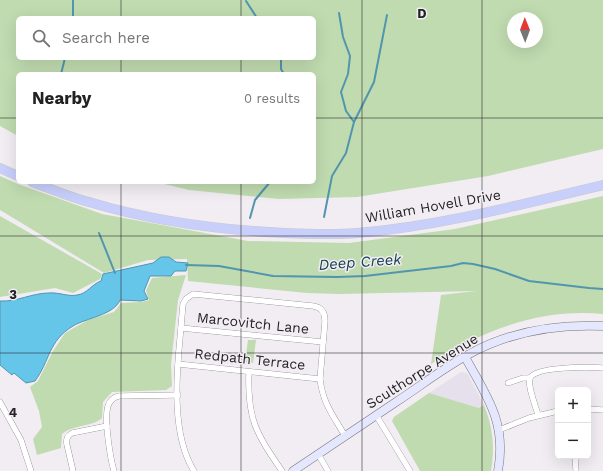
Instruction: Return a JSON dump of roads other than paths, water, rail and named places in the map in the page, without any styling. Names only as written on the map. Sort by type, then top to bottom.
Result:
[{"type":"main road","points":[[0,168],[16,175]]},
{"type":"main road","name":"William Hovell Drive","points":[[38,184],[88,202],[163,219],[221,228],[311,234],[356,233],[412,227],[468,217],[603,185]]},
{"type":"street","points":[[194,471],[181,438],[178,421],[178,364],[181,328],[185,301],[189,296],[198,294],[318,307],[321,309],[325,316],[320,378],[326,404],[345,436]]},
{"type":"street","name":"Sculthorpe Avenue","points":[[293,471],[465,357],[495,342],[525,333],[566,326],[603,326]]},
{"type":"street","name":"Marcovitch Lane","points":[[181,328],[323,342]]},
{"type":"street","points":[[465,357],[494,411],[501,445],[498,471]]},
{"type":"street","name":"Redpath Terrace","points":[[178,364],[320,378]]},
{"type":"street","points":[[508,383],[523,378],[530,378],[536,373],[555,369],[576,367],[603,368]]},
{"type":"street","points":[[249,372],[250,410],[254,425],[265,446],[282,471]]},
{"type":"street","points":[[530,378],[530,386],[538,415]]},
{"type":"street","points":[[114,471],[109,449],[107,426],[108,405],[112,399],[116,397],[178,395]]},
{"type":"street","points":[[0,402],[21,440],[31,471]]},
{"type":"street","points":[[591,409],[603,410]]},
{"type":"street","points":[[499,430],[538,415],[555,411]]},
{"type":"street","points":[[376,415],[410,471]]},
{"type":"street","points":[[73,471],[67,445],[67,438],[69,435],[72,433],[107,426]]},
{"type":"street","points":[[318,454],[328,471]]},
{"type":"street","points":[[575,459],[576,471]]},
{"type":"water","points":[[161,257],[169,257],[176,262],[188,263],[186,271],[175,271],[171,276],[150,276],[144,291],[148,299],[141,301],[120,300],[117,305],[106,313],[73,326],[59,338],[54,345],[35,381],[26,383],[14,373],[12,375],[0,365],[0,301],[12,300],[43,293],[70,295],[81,294],[101,281],[103,274],[153,263]]},
{"type":"waterway","points":[[73,0],[73,16]]},
{"type":"waterway","points":[[246,1],[256,16]]},
{"type":"waterway","points":[[339,13],[343,37],[350,56],[348,74],[341,92],[346,111],[354,122]]},
{"type":"waterway","points":[[324,217],[332,176],[346,153],[354,122],[374,82],[387,15]]},
{"type":"waterway","points":[[62,72],[64,60]]},
{"type":"waterway","points":[[281,60],[281,69],[283,72]]},
{"type":"waterway","points":[[250,218],[255,200],[268,184]]},
{"type":"waterway","points":[[99,233],[115,273]]},
{"type":"waterway","name":"Deep Creek","points":[[186,265],[219,266],[273,276],[337,277],[365,276],[451,266],[463,263],[495,269],[529,281],[603,289]]}]
